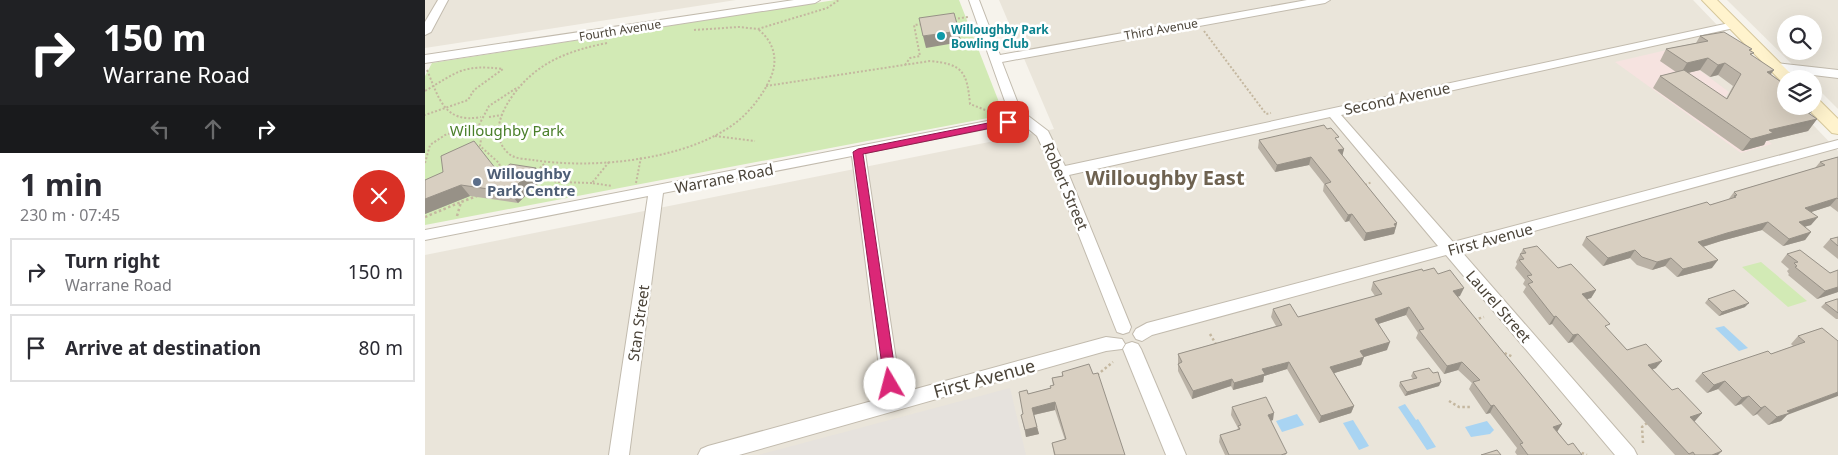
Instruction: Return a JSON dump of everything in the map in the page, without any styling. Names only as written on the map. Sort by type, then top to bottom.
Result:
[{"type":"main road","points":[[1709,0],[1779,70]]},
{"type":"main road","points":[[1822,112],[1838,129]]},
{"type":"street","points":[[425,32],[443,0]]},
{"type":"street","name":"Fourth Avenue","points":[[425,59],[815,0]]},
{"type":"street","name":"Robert Street","points":[[974,0],[1013,107],[1022,118],[1043,134],[1061,172],[1123,327],[1114,336],[1126,347]]},
{"type":"street","name":"Third Avenue","points":[[997,59],[1325,0]]},
{"type":"street","name":"Second Avenue","points":[[1061,172],[1734,25]]},
{"type":"street","points":[[1776,67],[1838,74]]},
{"type":"street","name":"Laurel Street","points":[[1332,112],[1627,455]]},
{"type":"street","name":"Warrane Road","points":[[425,235],[858,152],[1022,118]]},
{"type":"street","name":"First Avenue","points":[[708,455],[1106,344],[1126,347],[1147,330],[1451,250],[1838,144]]},
{"type":"street","points":[[858,152],[893,403]]},
{"type":"street","name":"Stan Street","points":[[619,455],[656,191]]},
{"type":"street","points":[[1126,347],[1176,455]]},
{"type":"path","points":[[686,31],[739,27],[758,29],[827,8],[839,0]]},
{"type":"path","points":[[951,19],[980,15]]},
{"type":"path","points":[[905,65],[910,58],[920,56],[914,26],[933,22]]},
{"type":"path","points":[[1198,22],[1267,114],[1271,113]]},
{"type":"path","points":[[520,86],[502,115],[498,128],[499,141],[508,153],[545,163],[609,162],[666,153],[713,136],[743,117],[766,86],[770,79],[775,47],[772,41],[758,29]]},
{"type":"path","points":[[510,173],[503,173],[499,163],[479,146],[482,134],[479,125],[481,117],[494,99],[520,86],[550,61],[564,53],[614,42]]},
{"type":"path","points":[[766,86],[930,61],[954,64],[962,70],[970,104],[982,107]]},
{"type":"path","points":[[425,66],[429,80],[434,84],[445,109],[466,120],[481,117]]},
{"type":"path","points":[[425,91],[460,70],[493,67],[503,69],[499,75],[470,94],[468,100],[425,115]]},
{"type":"path","points":[[489,117],[502,115]]},
{"type":"path","points":[[425,162],[430,145],[445,135],[479,125]]},
{"type":"path","points":[[713,136],[755,141]]},
{"type":"path","points":[[634,195],[641,157]]},
{"type":"path","points":[[592,183],[609,162]]},
{"type":"path","points":[[545,163],[532,175],[544,176],[557,182],[592,183],[615,187]]},
{"type":"path","points":[[1367,190],[1365,184],[1373,182]]},
{"type":"path","points":[[425,217],[480,195]]},
{"type":"path","points":[[450,230],[461,202]]},
{"type":"path","points":[[1468,321],[1484,317]]},
{"type":"path","points":[[1210,334],[1217,348]]},
{"type":"path","points":[[1093,380],[1126,347]]},
{"type":"path","points":[[1497,350],[1513,357]]},
{"type":"path","points":[[1449,401],[1459,407],[1470,407]]},
{"type":"path","points":[[1643,443],[1642,427],[1647,423]]},
{"type":"path","points":[[1568,450],[1587,455]]},
{"type":"shaded area","points":[[425,0],[736,0],[425,48]]},
{"type":"shaded area","points":[[999,0],[1693,0],[1743,52],[1777,95],[1777,115],[1804,115],[1838,151],[1838,455],[425,455],[425,255],[1054,129]]},
{"type":"shaded area","points":[[1727,0],[1838,0],[1838,109],[1822,93],[1822,70],[1798,70],[1788,60],[1822,60],[1822,15],[1777,15],[1777,49]]},
{"type":"shaded area","points":[[1671,49],[1729,92],[1725,97],[1727,105],[1772,144],[1741,153],[1615,62]]},
{"type":"shaded area","points":[[1010,388],[1026,455],[758,455]]},
{"type":"green space","name":"Willoughby Park","points":[[835,0],[959,0],[1004,115],[425,225],[425,76],[432,63]]},
{"type":"green space","points":[[1761,262],[1807,301],[1788,307],[1742,267]]},
{"type":"water","points":[[1724,326],[1748,348],[1739,351],[1715,328]]},
{"type":"water","points":[[1405,404],[1416,420],[1418,419],[1436,447],[1427,450],[1398,407]]},
{"type":"water","points":[[1297,414],[1304,425],[1282,432],[1276,421]]},
{"type":"water","points":[[1353,420],[1369,446],[1359,450],[1343,423]]},
{"type":"water","points":[[1487,421],[1494,430],[1490,434],[1471,437],[1465,427]]},
{"type":"building","points":[[954,13],[959,31],[923,36],[919,18]]},
{"type":"building","points":[[1724,32],[1752,49],[1749,50],[1754,53],[1750,54],[1774,70],[1767,72],[1777,79],[1777,115],[1811,115],[1817,119],[1769,130],[1773,133],[1751,139],[1660,76],[1684,70],[1727,99],[1741,74],[1725,63],[1718,65],[1708,58],[1687,63],[1666,49],[1708,41],[1700,36]]},
{"type":"building","points":[[1324,125],[1327,129],[1331,128],[1339,137],[1335,138],[1344,149],[1338,150],[1397,223],[1394,224],[1396,227],[1366,233],[1352,214],[1348,215],[1325,184],[1331,182],[1311,157],[1277,165],[1259,140]]},
{"type":"building","points":[[474,141],[499,173],[510,164],[536,168],[509,192],[461,185],[425,199],[425,180],[443,172],[441,156]]},
{"type":"building","points":[[1838,157],[1838,199],[1805,208],[1818,217],[1799,222],[1811,232],[1789,239],[1768,222],[1727,233],[1698,242],[1718,260],[1683,269],[1671,258],[1657,262],[1642,257],[1635,250],[1608,258],[1586,237],[1707,202],[1710,205],[1736,197],[1734,196],[1737,195],[1734,192],[1825,165],[1820,162]]},
{"type":"building","points":[[1838,237],[1838,246],[1830,239]]},
{"type":"building","points":[[1537,246],[1558,268],[1571,264],[1596,290],[1582,294],[1610,324],[1605,326],[1627,350],[1646,344],[1662,361],[1648,365],[1672,390],[1678,388],[1702,413],[1690,417],[1722,451],[1712,455],[1695,455],[1693,452],[1689,454],[1578,334],[1573,335],[1556,316],[1554,317],[1528,284],[1533,282],[1527,276],[1532,275],[1519,260],[1524,259],[1520,254],[1526,253],[1523,249]]},
{"type":"building","points":[[1800,250],[1830,273],[1838,270],[1838,287],[1825,291],[1795,267],[1797,266],[1794,263],[1798,262],[1787,254]]},
{"type":"building","points":[[1434,268],[1438,274],[1450,270],[1464,288],[1453,291],[1562,424],[1553,427],[1568,445],[1573,443],[1582,455],[1528,455],[1520,444],[1523,443],[1494,405],[1491,406],[1473,382],[1480,380],[1462,362],[1447,366],[1419,330],[1424,329],[1409,307],[1375,319],[1390,342],[1360,351],[1364,357],[1330,367],[1354,406],[1321,416],[1289,362],[1262,369],[1265,374],[1234,383],[1232,379],[1193,391],[1178,364],[1182,362],[1178,354],[1282,325],[1273,309],[1290,304],[1298,317],[1382,294],[1373,282],[1422,269],[1423,271]]},
{"type":"building","points":[[1734,290],[1749,303],[1722,312],[1708,299]]},
{"type":"building","points":[[1838,299],[1838,313],[1825,303]]},
{"type":"building","points":[[1822,328],[1838,341],[1838,392],[1787,411],[1790,413],[1777,417],[1765,406],[1761,408],[1749,396],[1742,398],[1725,381],[1714,385],[1702,373],[1768,351],[1771,354],[1805,342],[1798,336]]},
{"type":"building","points":[[1089,364],[1093,374],[1098,373],[1125,455],[1055,455],[1052,443],[1066,439],[1055,402],[1032,408],[1037,427],[1025,430],[1021,415],[1023,414],[1019,392],[1027,390],[1028,394],[1051,388],[1050,386],[1054,385],[1052,378],[1063,376],[1062,372]]},
{"type":"building","points":[[1429,368],[1433,373],[1438,372],[1441,382],[1407,392],[1400,382],[1417,378],[1413,372]]},
{"type":"building","points":[[1266,397],[1274,413],[1268,415],[1287,453],[1281,455],[1229,455],[1220,435],[1240,429],[1238,426],[1241,425],[1232,407]]},
{"type":"building","points":[[1497,450],[1501,455],[1481,455]]},
{"type":"place","name":"Willoughby Park Bowling Club","points":[[941,36]]},
{"type":"place","name":"Willoughby Park Centre","points":[[477,182]]},
{"type":"district","name":"Willoughby East","points":[[1165,177]]},
{"type":"route","points":[[890,384],[858,152],[1008,122]]}]
